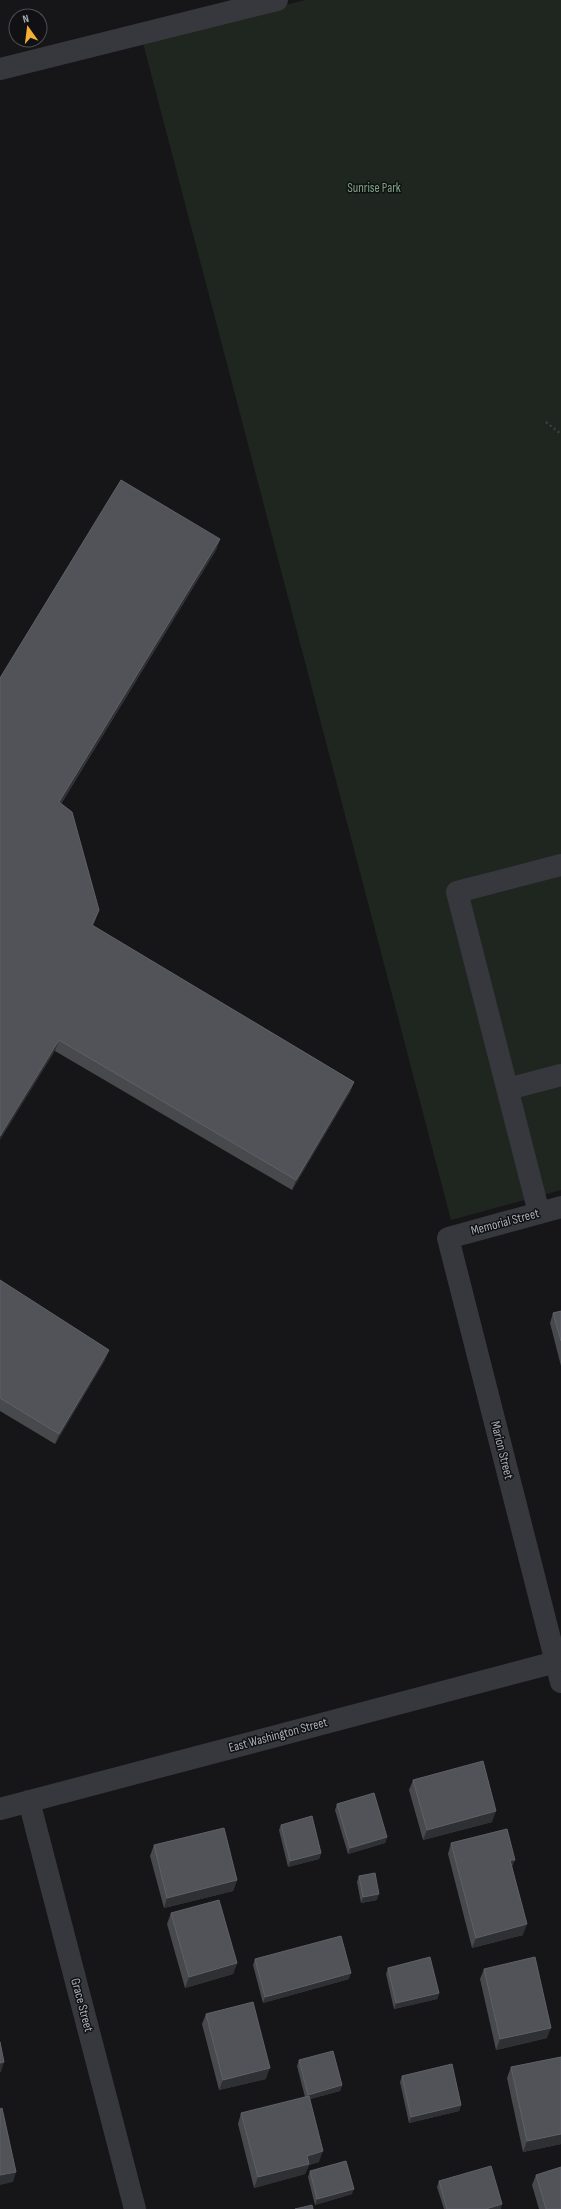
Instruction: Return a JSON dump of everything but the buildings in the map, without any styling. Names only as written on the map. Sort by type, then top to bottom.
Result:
[{"type":"street","points":[[0,69],[277,0]]},
{"type":"street","points":[[539,1213],[457,892],[561,865]]},
{"type":"street","points":[[508,1089],[561,1075]]},
{"type":"street","name":"Memorial Street","points":[[448,1238],[561,1207]]},
{"type":"street","name":"Marion Street","points":[[448,1238],[558,1672]]},
{"type":"street","name":"East Washington Street","points":[[0,1809],[558,1672]]},
{"type":"street","name":"Grace Street","points":[[29,1801],[135,2209]]},
{"type":"path","points":[[546,422],[561,434]]},
{"type":"green space","name":"Sunrise Park","points":[[305,0],[561,0],[561,1190],[451,1220],[143,43]]}]
